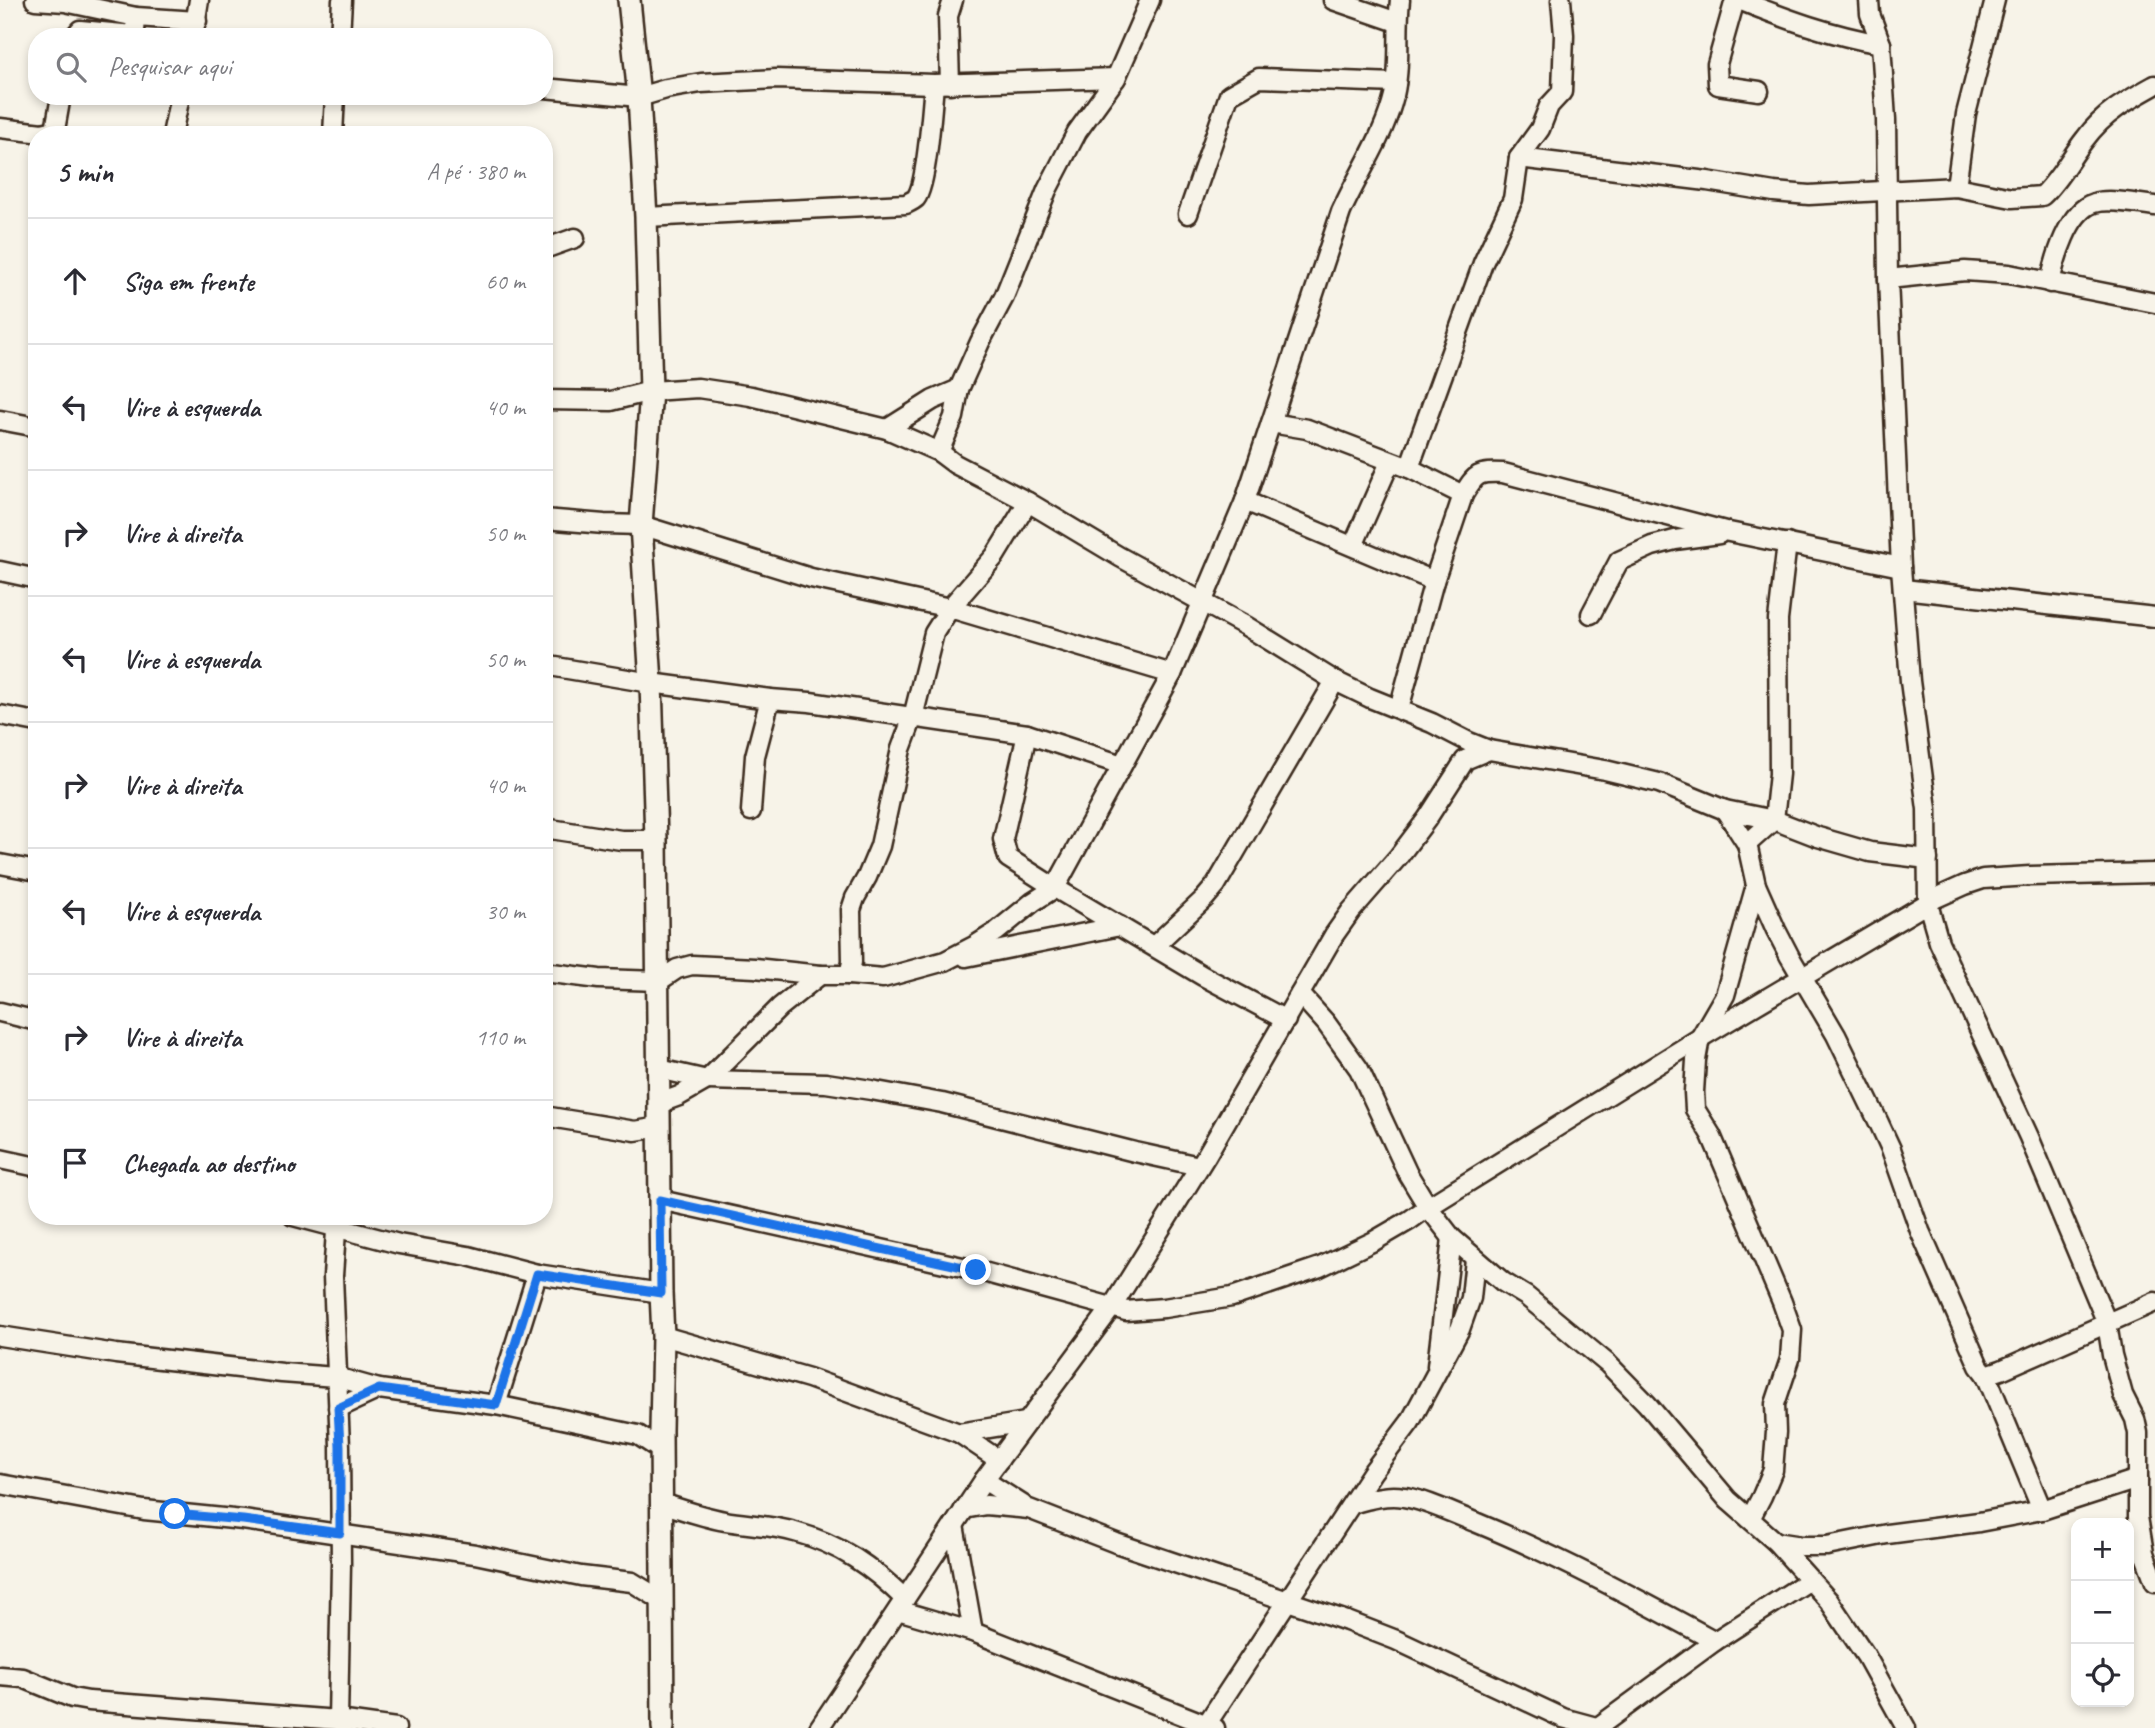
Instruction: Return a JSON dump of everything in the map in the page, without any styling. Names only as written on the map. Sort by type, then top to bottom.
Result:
[{"type":"street","points":[[35,0],[65,2],[190,28]]},
{"type":"street","points":[[195,28],[199,0]]},
{"type":"street","points":[[340,28],[342,0]]},
{"type":"street","points":[[629,0],[639,97],[646,217],[651,391],[641,525],[651,683],[659,981],[663,1728]]},
{"type":"street","points":[[646,217],[906,204],[915,199],[921,184],[942,84],[948,16],[953,0]]},
{"type":"street","points":[[939,452],[954,417],[959,389],[1004,297],[1032,221],[1077,132],[1116,78],[1150,0]]},
{"type":"street","points":[[1333,0],[1397,22]]},
{"type":"street","points":[[946,961],[996,932],[1055,888],[1172,674],[1245,501],[1342,212],[1392,103],[1396,83],[1397,22],[1401,0]]},
{"type":"street","points":[[1409,468],[1483,263],[1513,199],[1519,158],[1540,130],[1549,106],[1562,92],[1564,35],[1561,0]]},
{"type":"street","points":[[1759,91],[1718,85],[1717,64],[1737,0],[1843,37],[1881,44]]},
{"type":"street","points":[[1869,0],[1870,14],[1881,44],[1886,120],[1888,278],[1901,567],[1910,681],[1926,795],[1928,904],[1939,942],[2029,1136],[2107,1323],[2123,1395],[2135,1419],[2138,1433],[2138,1517],[2144,1553],[2155,1583]]},
{"type":"street","points":[[1956,187],[1966,114],[1995,0]]},
{"type":"street","points":[[135,28],[136,17]]},
{"type":"street","points":[[553,89],[639,97],[701,83],[776,79],[942,84],[1116,78]]},
{"type":"street","points":[[1188,214],[1229,95],[1259,78],[1396,83]]},
{"type":"street","points":[[1519,158],[1809,195],[1956,187],[2012,198],[2042,196],[2056,183],[2086,137],[2112,110],[2155,85]]},
{"type":"street","points":[[58,126],[60,105]]},
{"type":"street","points":[[174,126],[178,105]]},
{"type":"street","points":[[333,126],[334,105]]},
{"type":"street","points":[[0,128],[28,131]]},
{"type":"street","points":[[2050,283],[2056,256],[2074,218],[2093,203],[2122,202],[2155,206]]},
{"type":"street","points":[[553,247],[575,239]]},
{"type":"street","points":[[1888,278],[1965,271],[2009,274],[2155,303]]},
{"type":"street","points":[[553,400],[611,401],[651,391],[698,388],[751,396],[887,429],[939,452],[955,464],[1028,502],[1246,626],[1335,681],[1489,750],[1605,770],[1659,783],[1725,810],[1774,820],[1870,852],[1928,859]]},
{"type":"street","points":[[887,429],[933,400],[959,389]]},
{"type":"street","points":[[1279,403],[1307,429]]},
{"type":"street","points":[[0,420],[28,425]]},
{"type":"street","points":[[1271,423],[1307,429],[1409,468],[1463,495]]},
{"type":"street","points":[[1353,546],[1390,462]]},
{"type":"street","points":[[1399,709],[1434,582],[1463,495],[1474,477],[1482,472],[1503,473],[1729,533],[1901,567]]},
{"type":"street","points":[[1245,501],[1434,582]]},
{"type":"street","points":[[849,975],[852,962],[851,910],[880,846],[901,749],[913,717],[934,633],[950,608],[995,556],[1028,502]]},
{"type":"street","points":[[553,520],[641,525],[811,578],[950,608],[1172,674]]},
{"type":"street","points":[[1591,614],[1619,561],[1652,546],[1675,540],[1729,533]]},
{"type":"street","points":[[1746,844],[1774,820],[1779,774],[1778,620],[1787,543]]},
{"type":"street","points":[[0,571],[28,577]]},
{"type":"street","points":[[1903,589],[2155,618]]},
{"type":"street","points":[[553,667],[651,683],[810,702],[1027,734],[1122,765]]},
{"type":"street","points":[[1154,946],[1216,885],[1335,681]]},
{"type":"street","points":[[751,811],[755,755],[770,699]]},
{"type":"street","points":[[0,715],[28,720]]},
{"type":"street","points":[[1027,734],[1003,839],[1008,858],[1203,976],[1286,1020]]},
{"type":"street","points":[[1453,735],[1465,760]]},
{"type":"street","points":[[826,1726],[964,1509],[1112,1307],[1199,1166],[1334,935],[1351,911],[1399,856],[1465,760],[1489,750]]},
{"type":"street","points":[[1725,810],[1746,844],[1756,885],[1776,930],[1836,1035],[1879,1124],[1944,1290],[1979,1366],[1986,1375],[2042,1510]]},
{"type":"street","points":[[553,829],[621,840],[656,840]]},
{"type":"street","points":[[0,864],[28,869]]},
{"type":"street","points":[[660,1200],[976,1270],[1126,1311],[1232,1297],[1320,1267],[1374,1241],[1700,1038],[1965,885],[1983,879],[2030,876],[2155,873]]},
{"type":"street","points":[[1750,1519],[1773,1470],[1775,1404],[1790,1359],[1792,1330],[1711,1135],[1695,1108],[1693,1092],[1700,1038],[1725,995],[1756,885]]},
{"type":"street","points":[[553,973],[599,979],[659,981],[677,969],[692,965],[883,978],[946,961],[1120,926]]},
{"type":"street","points":[[660,1103],[707,1080],[780,1007],[821,975]]},
{"type":"street","points":[[1300,995],[1326,1023],[1359,1069],[1408,1174],[1428,1207],[1452,1238],[1503,1282],[1526,1296],[1608,1364],[1647,1404],[1728,1500],[1776,1542],[1829,1601],[1866,1656],[1906,1728]]},
{"type":"street","points":[[0,1012],[28,1019]]},
{"type":"street","points":[[659,1069],[707,1080],[826,1083],[871,1090],[942,1104],[1199,1166]]},
{"type":"street","points":[[553,1118],[617,1129],[648,1130],[660,1127]]},
{"type":"street","points":[[0,1159],[28,1165]]},
{"type":"street","points":[[337,1225],[333,1276],[340,1446],[338,1720]]},
{"type":"street","points":[[345,1225],[399,1244],[468,1256],[537,1274],[661,1293]]},
{"type":"street","points":[[1436,1377],[1452,1238]]},
{"type":"street","points":[[662,1503],[713,1519],[775,1527],[815,1538],[844,1551],[877,1573],[902,1604],[1208,1727],[1373,1471],[1410,1422],[1436,1377],[1460,1329],[1471,1298],[1475,1259]]},
{"type":"street","points":[[496,1405],[537,1274]]},
{"type":"street","points":[[1471,1298],[1503,1282]]},
{"type":"street","points":[[1986,1375],[2155,1302]]},
{"type":"street","points":[[0,1336],[116,1354],[336,1377],[379,1389],[496,1405],[661,1440]]},
{"type":"street","points":[[663,1336],[809,1378],[959,1433],[999,1460]]},
{"type":"street","points":[[338,1408],[379,1389]]},
{"type":"street","points":[[959,1433],[1026,1422]]},
{"type":"street","points":[[1776,1542],[1826,1546],[1887,1534],[1979,1522],[2042,1510],[2138,1479]]},
{"type":"street","points":[[984,1480],[1029,1509],[1116,1544],[1347,1621],[1396,1640],[1563,1718],[1599,1728],[1715,1641],[1810,1580]]},
{"type":"street","points":[[0,1483],[144,1510],[243,1520],[475,1554],[581,1576],[632,1583],[663,1601]]},
{"type":"street","points":[[1352,1504],[1386,1496],[1406,1497],[1443,1510],[1505,1534],[1592,1574],[1715,1641]]},
{"type":"street","points":[[964,1509],[986,1505],[1029,1509]]},
{"type":"street","points":[[954,1525],[973,1632]]},
{"type":"street","points":[[632,1583],[662,1570]]},
{"type":"street","points":[[0,1676],[23,1678],[72,1698],[246,1720],[338,1720],[396,1728]]},
{"type":"street","points":[[1545,1728],[1563,1718]]},
{"type":"route","points":[[175,1514],[340,1533],[338,1408],[379,1389],[496,1405],[537,1274],[661,1293],[660,1200],[976,1270]]}]
